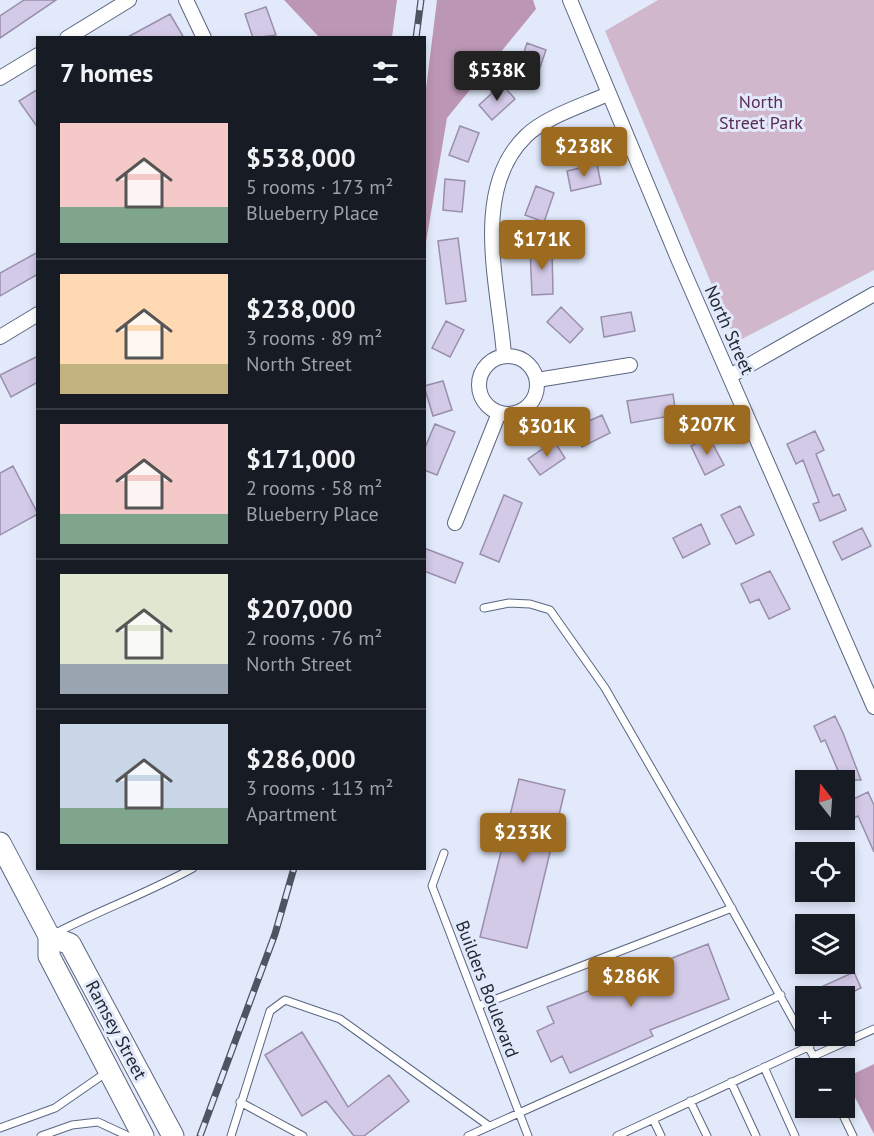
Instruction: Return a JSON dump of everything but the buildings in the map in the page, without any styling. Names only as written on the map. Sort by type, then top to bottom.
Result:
[{"type":"main road","name":"Ramsey Street","points":[[0,843],[50,936],[49,956],[143,1136]]},
{"type":"main road","name":"Ramsey Street","points":[[50,936],[70,944],[173,1136]]},
{"type":"street","points":[[70,36],[129,0]]},
{"type":"street","points":[[186,0],[203,36]]},
{"type":"street","name":"North Street","points":[[570,0],[608,94],[874,704]]},
{"type":"street","points":[[0,78],[36,56]]},
{"type":"street","points":[[504,356],[492,243],[494,198],[498,179],[507,160],[527,135],[564,113],[608,94]]},
{"type":"street","points":[[730,376],[874,294]]},
{"type":"street","points":[[0,337],[36,315]]},
{"type":"street","points":[[504,356],[522,359],[530,365],[537,380],[537,392],[526,408],[508,414],[499,413],[484,403],[480,395],[479,378],[488,363],[504,356]]},
{"type":"street","points":[[537,380],[630,365]]},
{"type":"street","points":[[455,524],[499,413]]},
{"type":"lane","points":[[484,608],[509,603],[530,604],[550,610],[605,688],[795,1020]]},
{"type":"lane","name":"Builders Boulevard","points":[[444,853],[432,886],[528,1136]]},
{"type":"lane","points":[[50,936],[104,908],[156,888],[189,870]]},
{"type":"lane","points":[[478,1005],[732,908]]},
{"type":"lane","points":[[468,1136],[781,995]]},
{"type":"lane","points":[[231,1136],[270,1011],[285,1000],[340,1020],[489,1126]]},
{"type":"lane","points":[[617,1136],[810,1046],[814,1056],[874,1029]]},
{"type":"lane","points":[[764,1067],[795,1136]]},
{"type":"lane","points":[[0,1128],[55,1108],[109,1071]]},
{"type":"lane","points":[[731,1082],[756,1136]]},
{"type":"lane","points":[[690,1101],[707,1136]]},
{"type":"lane","points":[[240,1102],[303,1136]]},
{"type":"lane","points":[[844,1118],[853,1136]]},
{"type":"lane","points":[[653,1119],[661,1136]]},
{"type":"lane","points":[[41,1136],[72,1125],[98,1122],[128,1136]]},
{"type":"green space","name":"North Street Park","points":[[658,0],[874,0],[874,270],[736,342],[605,31]]},
{"type":"shaded area","points":[[284,0],[397,0],[392,36],[318,36]]},
{"type":"shaded area","points":[[437,0],[533,0],[536,9],[447,118],[426,242],[426,89]]},
{"type":"shaded area","points":[[874,1064],[874,1134],[855,1097],[855,1073]]},
{"type":"railway","points":[[416,36],[421,0]]},
{"type":"railway","points":[[200,1136],[275,934],[293,870]]}]
